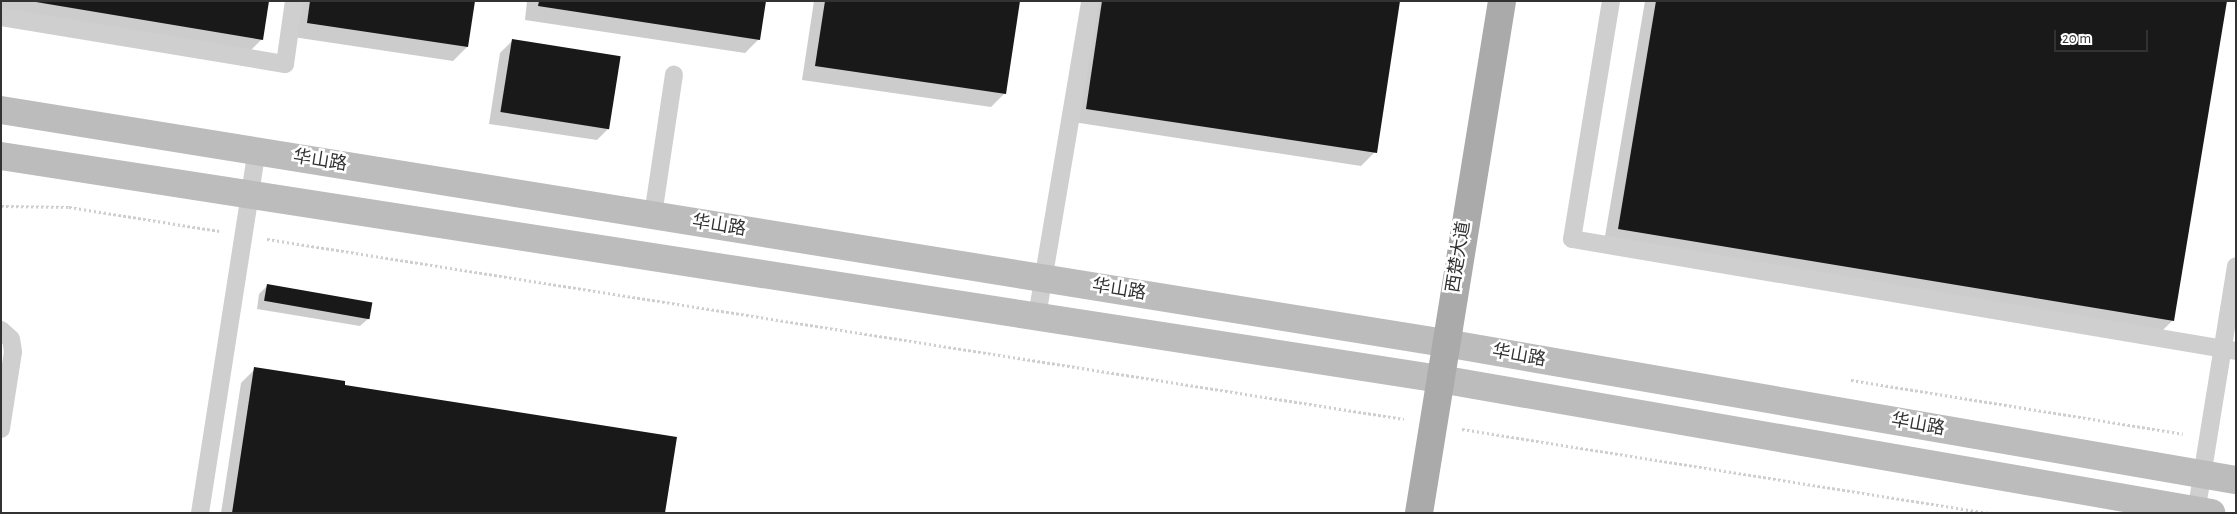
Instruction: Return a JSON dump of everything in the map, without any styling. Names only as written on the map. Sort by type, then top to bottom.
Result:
[{"type":"main road","name":"西楚大道","points":[[1419,513],[1445,343],[1502,1]]},
{"type":"street","name":"华山路","points":[[1,110],[1445,343],[2236,480]]},
{"type":"street","name":"华山路","points":[[1,156],[1440,379],[2201,512]]},
{"type":"lane","points":[[1,17],[285,64],[294,1]]},
{"type":"lane","points":[[1037,316],[1090,1]]},
{"type":"lane","points":[[1611,1],[1572,239],[2230,350]]},
{"type":"lane","points":[[653,215],[674,75]]},
{"type":"lane","points":[[200,513],[257,151]]},
{"type":"lane","points":[[2201,512],[2202,474],[2230,350],[2236,266]]},
{"type":"lane","points":[[1,330],[12,339],[13,352],[1,429]]},
{"type":"path","points":[[1,206],[69,207],[1988,513]]},
{"type":"building","points":[[30,1],[269,1],[263,40]]},
{"type":"building","points":[[310,1],[475,1],[468,47],[307,23]]},
{"type":"building","points":[[539,1],[766,1],[760,40],[538,6]]},
{"type":"building","points":[[825,1],[1020,1],[1006,94],[815,66]]},
{"type":"building","points":[[1102,1],[1400,1],[1377,153],[1086,109]]},
{"type":"building","points":[[1656,1],[2227,1],[2174,321],[1618,229]]},
{"type":"building","points":[[512,39],[621,56],[609,129],[500,112]]},
{"type":"building","points":[[267,284],[372,303],[369,319],[264,301]]},
{"type":"building","points":[[254,367],[345,381],[345,385],[677,437],[665,513],[232,513]]}]
